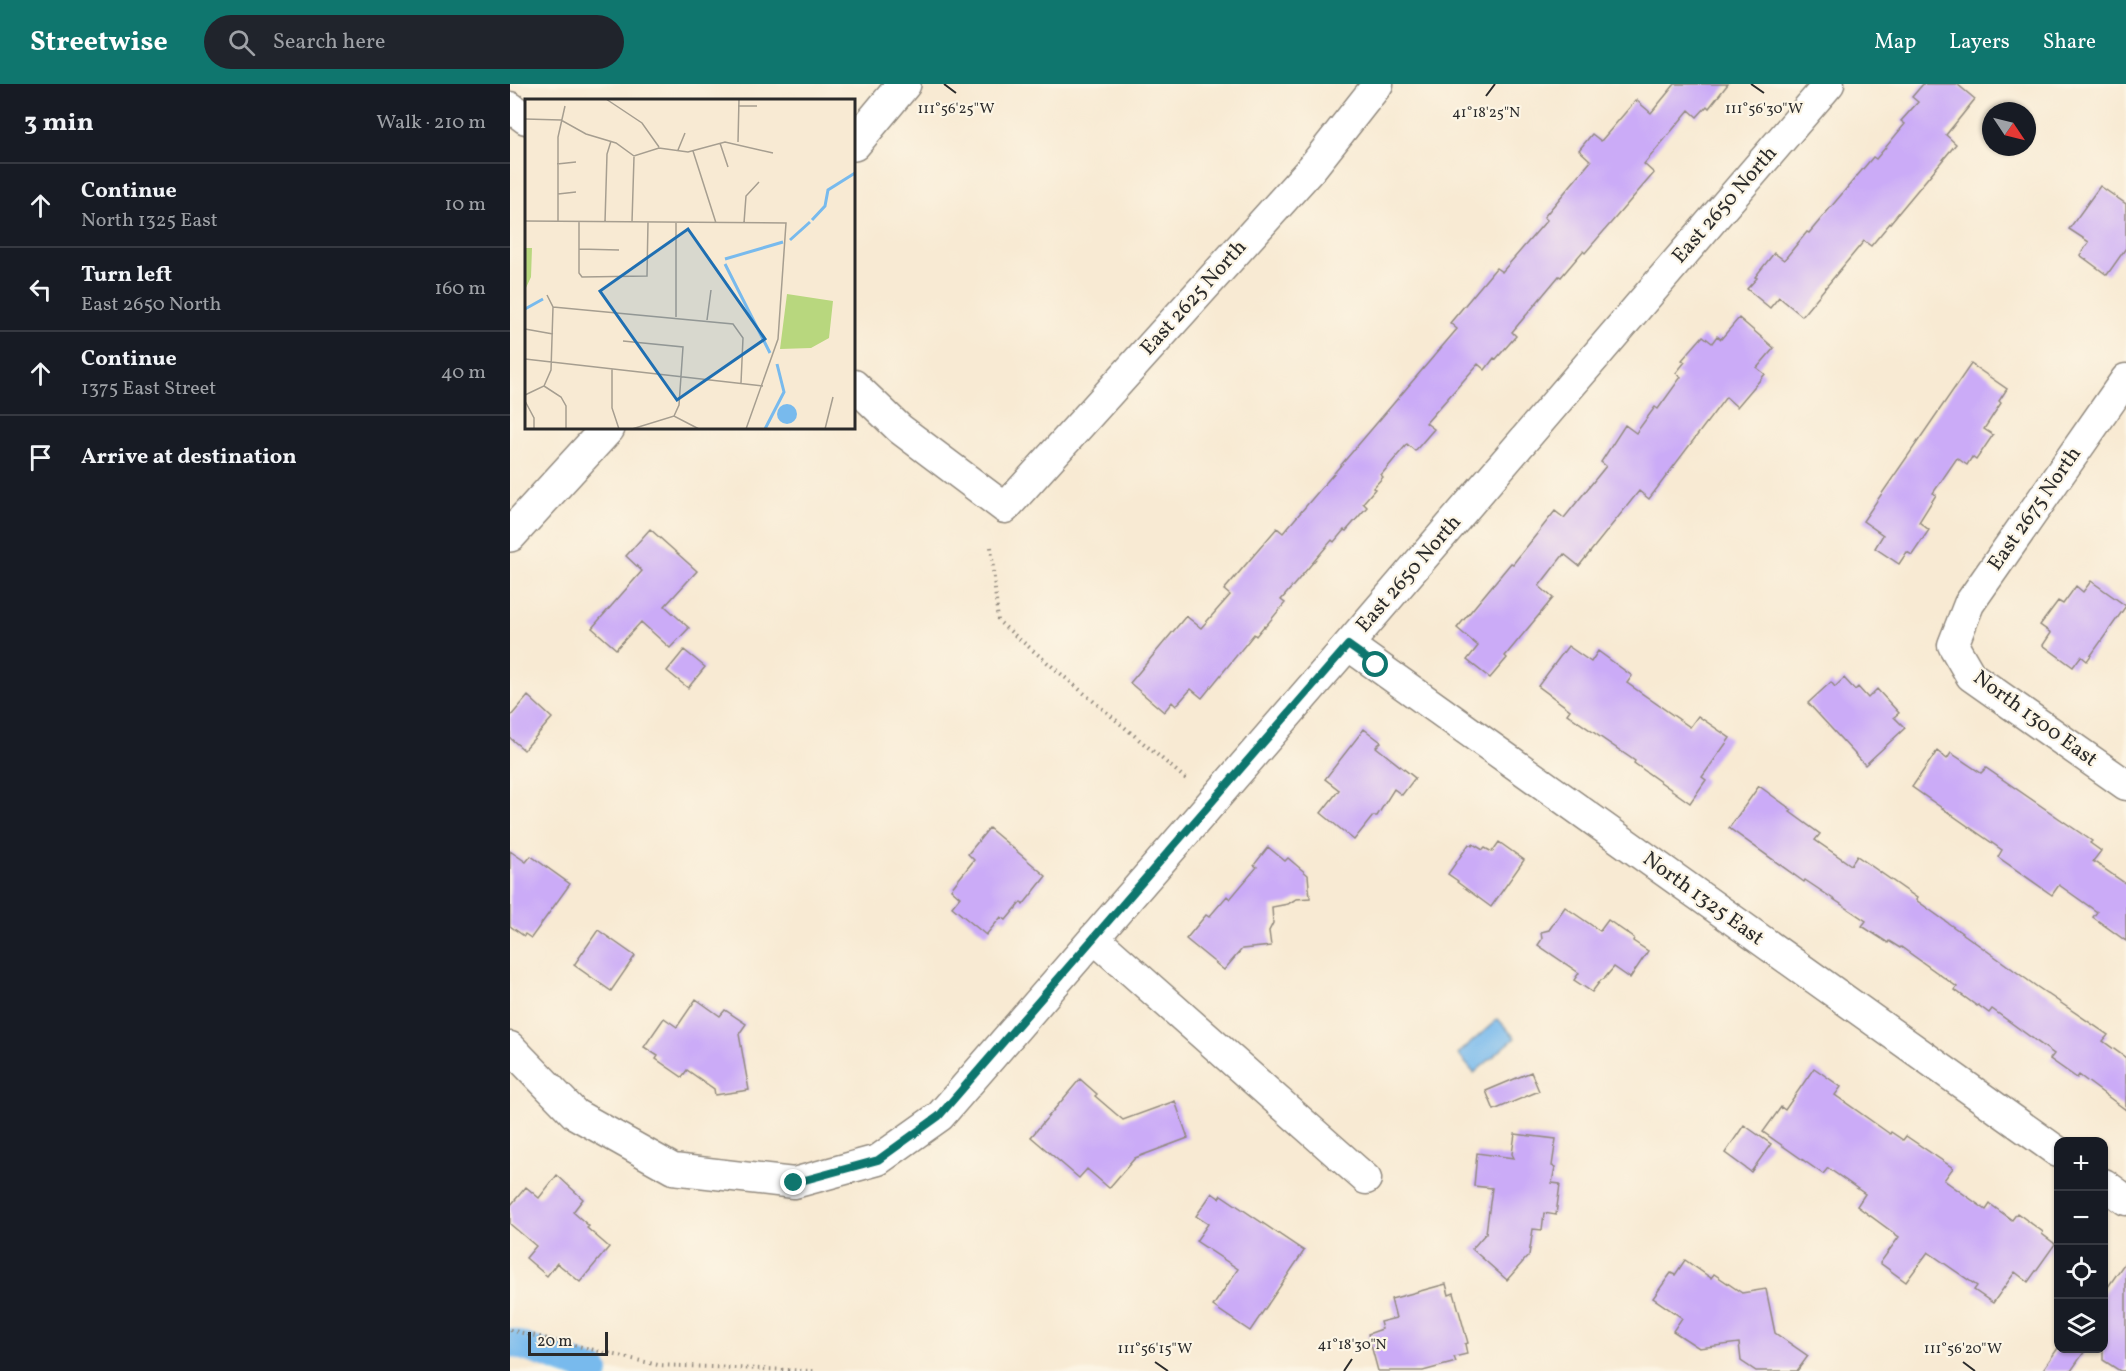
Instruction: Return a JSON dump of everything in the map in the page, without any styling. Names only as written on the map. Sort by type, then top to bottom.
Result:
[{"type":"street","points":[[855,143],[904,84]]},
{"type":"street","name":"East 2625 North","points":[[855,386],[900,429],[1005,508],[1311,169],[1378,84]]},
{"type":"street","name":"East 2650 North","points":[[510,1047],[575,1114],[673,1169],[794,1183],[878,1160],[939,1116],[1348,645],[1829,84]]},
{"type":"street","points":[[510,107],[525,118]]},
{"type":"street","name":"East 2675 North","points":[[1953,645],[1969,604],[2126,379]]},
{"type":"street","points":[[510,535],[607,429]]},
{"type":"street","name":"North 1325 East","points":[[1348,645],[2054,1149]]},
{"type":"street","name":"North 1300 East","points":[[1953,645],[1971,676],[2126,785]]},
{"type":"street","points":[[1094,938],[1366,1179]]},
{"type":"street","points":[[2108,1187],[2126,1200]]},
{"type":"path","points":[[991,547],[998,621],[1186,779]]},
{"type":"path","points":[[510,1330],[658,1365],[814,1371]]},
{"type":"water","points":[[1498,1019],[1515,1038],[1474,1073],[1458,1054]]},
{"type":"building","points":[[1675,84],[1728,84],[1709,108],[1707,106],[1697,117],[1689,110],[1644,164],[1654,173],[1585,253],[1583,251],[1561,277],[1559,276],[1512,332],[1516,336],[1496,359],[1494,358],[1485,370],[1478,364],[1426,423],[1434,429],[1415,451],[1407,444],[1381,475],[1383,477],[1363,503],[1367,507],[1346,531],[1344,530],[1334,542],[1332,540],[1281,600],[1285,603],[1256,636],[1254,634],[1202,698],[1191,689],[1176,706],[1172,702],[1164,712],[1130,683],[1186,616],[1201,628],[1230,595],[1224,590],[1277,528],[1283,533],[1457,329],[1450,323],[1496,268],[1502,272],[1547,220],[1544,217],[1591,161],[1579,150],[1592,134],[1601,141],[1636,100],[1651,113]]},
{"type":"building","points":[[1923,84],[1957,84],[1975,99],[1946,135],[1956,144],[1871,246],[1864,241],[1802,316],[1779,297],[1770,308],[1747,289],[1757,278],[1755,277],[1774,253],[1784,260],[1873,157],[1876,159],[1905,124],[1901,121],[1918,102],[1912,97]]},
{"type":"building","points":[[2100,186],[2126,204],[2126,248],[2107,275],[2080,255],[2089,242],[2069,229]]},
{"type":"building","points":[[1739,318],[1774,348],[1757,368],[1765,374],[1737,407],[1726,397],[1649,499],[1639,491],[1579,566],[1564,554],[1539,586],[1553,598],[1505,656],[1507,658],[1490,678],[1467,660],[1478,646],[1457,628],[1511,563],[1513,564],[1555,511],[1564,518],[1606,466],[1601,462],[1625,425],[1636,433],[1655,407],[1658,409],[1681,377],[1676,373],[1685,362],[1682,360],[1703,336],[1712,343],[1717,336],[1721,339]]},
{"type":"building","points":[[1971,364],[2007,389],[1984,429],[1993,435],[1976,460],[1972,457],[1967,465],[1957,458],[1933,493],[1936,495],[1919,522],[1929,530],[1912,555],[1907,552],[1899,564],[1875,548],[1883,535],[1863,521]]},
{"type":"building","points":[[650,529],[697,571],[665,606],[689,628],[670,648],[641,622],[616,649],[592,628],[642,571],[626,556]]},
{"type":"building","points":[[2091,581],[2126,606],[2087,661],[2081,656],[2073,667],[2043,645],[2051,633],[2040,625],[2058,601],[2063,604],[2076,586],[2083,592]]},
{"type":"building","points":[[1568,646],[1591,662],[1598,651],[1632,676],[1627,683],[1690,727],[1698,716],[1730,738],[1702,777],[1706,780],[1690,803],[1567,714],[1570,710],[1538,686]]},
{"type":"building","points":[[684,650],[705,667],[688,688],[667,671]]},
{"type":"building","points":[[1844,678],[1855,690],[1858,687],[1868,698],[1877,689],[1899,713],[1894,717],[1905,728],[1865,765],[1808,703],[1831,682],[1835,687]]},
{"type":"building","points":[[528,696],[552,718],[524,750],[510,738],[510,717]]},
{"type":"building","points":[[1364,729],[1381,742],[1376,747],[1415,778],[1402,795],[1394,789],[1377,816],[1373,816],[1354,840],[1321,813],[1339,790],[1325,779]]},
{"type":"building","points":[[1937,751],[1947,759],[1951,753],[1981,773],[1986,768],[2092,841],[2090,843],[2101,851],[2093,861],[2126,884],[2126,941],[2093,917],[2097,912],[2059,885],[2052,895],[1998,857],[2002,850],[1912,787]]},
{"type":"building","points":[[1759,786],[1820,834],[1815,840],[1851,865],[1857,856],[2036,986],[2108,1035],[2103,1041],[2126,1058],[2126,1110],[2079,1075],[2077,1078],[2050,1059],[2054,1054],[1992,1009],[1989,1013],[1977,1006],[1955,990],[1957,987],[1901,947],[1889,941],[1888,943],[1862,926],[1866,921],[1805,880],[1804,882],[1729,828]]},
{"type":"building","points":[[989,828],[1046,876],[1023,905],[1021,902],[1006,920],[1001,917],[986,935],[952,907],[960,897],[951,889],[974,860],[968,854]]},
{"type":"building","points":[[1499,842],[1524,860],[1491,907],[1448,874],[1469,844],[1492,852]]},
{"type":"building","points":[[1268,847],[1285,861],[1288,858],[1308,875],[1310,898],[1296,899],[1288,904],[1272,907],[1273,923],[1269,931],[1271,946],[1242,949],[1224,970],[1186,939],[1206,915],[1209,917],[1227,896],[1230,899],[1257,867],[1254,865]]},
{"type":"building","points":[[510,851],[526,862],[531,856],[570,884],[531,938],[510,926]]},
{"type":"building","points":[[1565,907],[1600,931],[1608,920],[1648,951],[1630,978],[1614,967],[1592,992],[1574,980],[1579,973],[1538,945],[1542,939],[1541,932],[1549,930]]},
{"type":"building","points":[[598,930],[635,956],[611,991],[574,965]]},
{"type":"building","points":[[696,999],[720,1016],[725,1010],[746,1024],[739,1034],[749,1090],[715,1095],[714,1089],[687,1070],[682,1077],[656,1059],[658,1056],[644,1047],[664,1018],[677,1027]]},
{"type":"building","points":[[1814,1068],[1841,1087],[1835,1095],[1890,1134],[1891,1132],[1903,1140],[1906,1136],[1953,1168],[1944,1180],[1986,1210],[1990,1204],[2012,1220],[2017,1213],[2043,1232],[2042,1234],[2054,1245],[2028,1282],[2015,1272],[1993,1303],[1974,1290],[1977,1286],[1928,1252],[1906,1282],[1880,1263],[1899,1237],[1857,1206],[1865,1194],[1828,1168],[1823,1174],[1763,1132],[1781,1107],[1785,1110]]},
{"type":"building","points":[[1531,1072],[1539,1091],[1494,1110],[1486,1091]]},
{"type":"building","points":[[1080,1079],[1097,1094],[1095,1096],[1123,1120],[1175,1101],[1188,1138],[1135,1158],[1109,1188],[1087,1169],[1079,1178],[1031,1137]]},
{"type":"building","points":[[1744,1125],[1771,1144],[1751,1172],[1725,1153]]},
{"type":"building","points":[[1515,1134],[1556,1139],[1552,1183],[1560,1184],[1556,1215],[1544,1213],[1542,1230],[1533,1229],[1529,1255],[1507,1280],[1472,1249],[1486,1233],[1492,1188],[1474,1186],[1477,1153],[1514,1158],[1512,1154]]},
{"type":"building","points":[[557,1175],[583,1199],[573,1212],[609,1247],[580,1282],[557,1263],[547,1276],[526,1258],[536,1246],[510,1224],[510,1206],[526,1187],[539,1198]]},
{"type":"building","points":[[1212,1193],[1219,1198],[1221,1195],[1304,1251],[1250,1331],[1213,1306],[1238,1269],[1196,1241],[1208,1224],[1196,1216]]},
{"type":"building","points":[[1685,1260],[1711,1278],[1714,1274],[1742,1293],[1766,1289],[1775,1333],[1808,1356],[1797,1371],[1756,1371],[1741,1361],[1739,1343],[1699,1348],[1673,1331],[1682,1318],[1653,1298],[1671,1273],[1675,1275]]},
{"type":"building","points":[[2126,1261],[2126,1371],[2120,1371],[2103,1360],[2103,1353],[2108,1353],[2108,1287]]},
{"type":"building","points":[[1446,1284],[1449,1295],[1454,1293],[1468,1343],[1465,1344],[1467,1354],[1454,1357],[1456,1362],[1423,1371],[1378,1371],[1368,1334],[1382,1329],[1380,1322],[1396,1318],[1391,1299]]},
{"type":"building","points":[[2055,1353],[2084,1353],[2071,1371],[2042,1371]]},
{"type":"waterway","points":[[510,1342],[595,1371]]},
{"type":"route","points":[[794,1183],[878,1160],[939,1116],[1348,645],[1376,665]]}]
